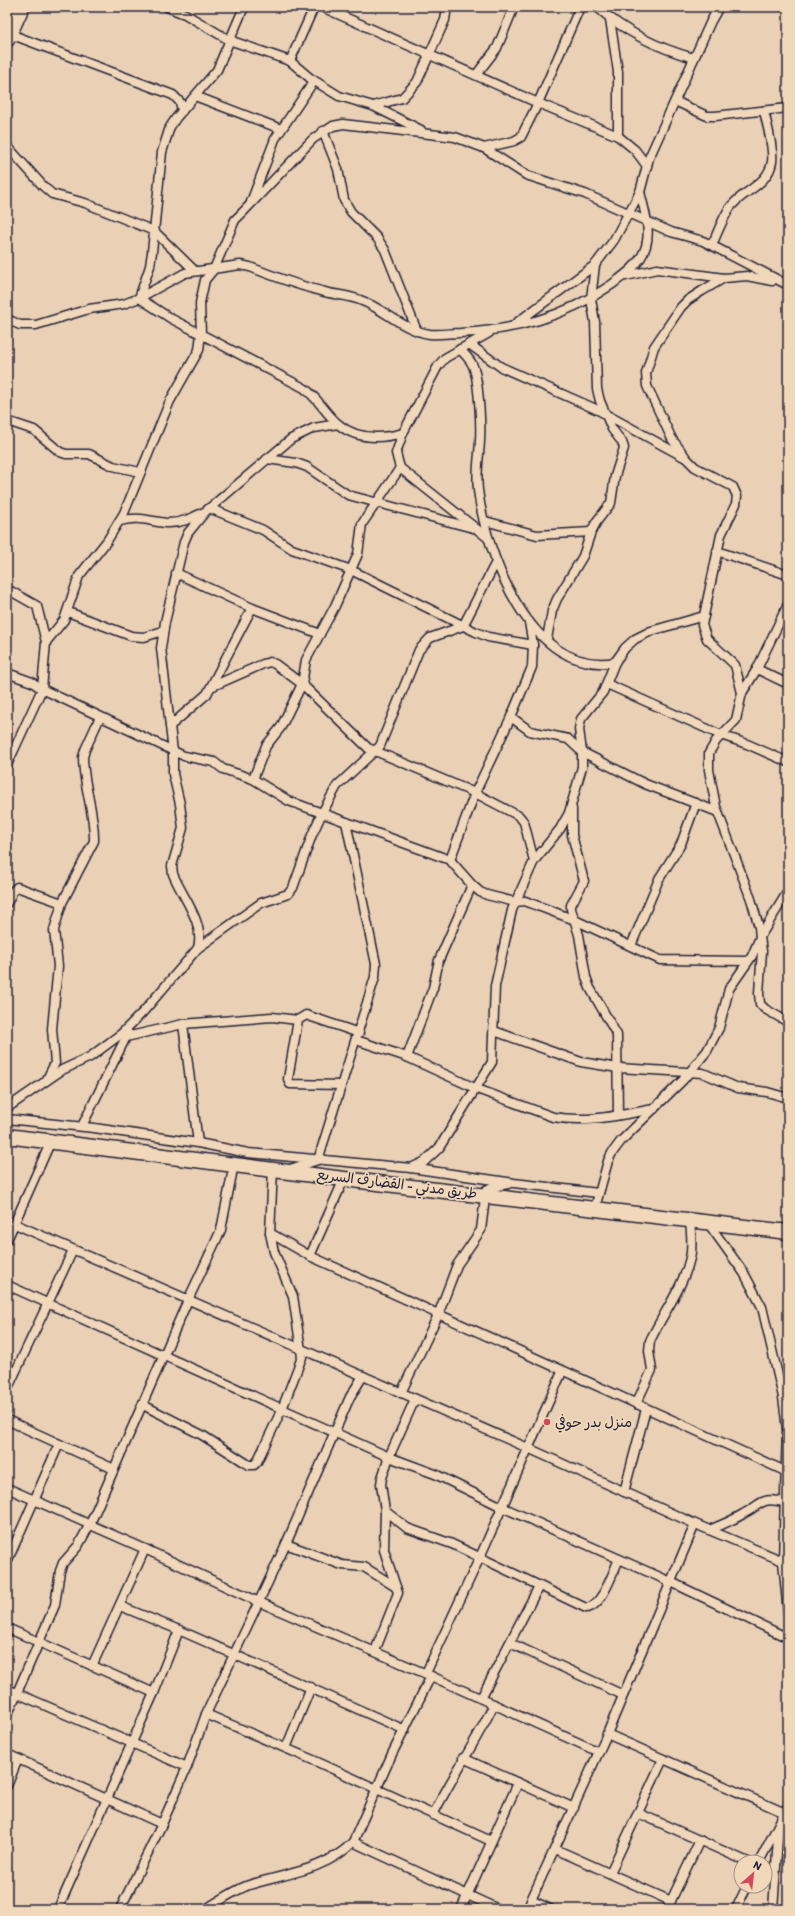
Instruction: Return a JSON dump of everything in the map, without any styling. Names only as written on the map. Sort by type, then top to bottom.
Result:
[{"type":"highway","points":[[8,37],[22,7]]},
{"type":"highway","name":"طريق مدني - القضارف السريع","points":[[7,1136],[344,1179],[485,1194],[690,1221],[788,1232]]},
{"type":"street","points":[[166,7],[185,14],[229,40],[290,61],[314,81],[339,96],[373,106],[425,132]]},
{"type":"street","points":[[139,298],[150,266],[162,152],[170,127],[217,70],[244,7]]},
{"type":"street","points":[[290,61],[314,7]]},
{"type":"street","points":[[322,7],[618,136],[635,150],[647,166]]},
{"type":"street","points":[[373,106],[402,98],[417,82],[445,20],[447,7]]},
{"type":"street","points":[[476,75],[497,48],[514,7]]},
{"type":"street","points":[[484,148],[514,141],[521,137],[580,7]]},
{"type":"street","points":[[597,7],[610,19],[650,44],[694,58]]},
{"type":"street","points":[[513,326],[595,264],[614,240],[640,192],[647,166],[675,100],[719,7]]},
{"type":"street","points":[[610,19],[618,72],[618,136]]},
{"type":"street","points":[[8,37],[172,95],[180,102],[182,111]]},
{"type":"street","points":[[249,205],[269,153],[281,128],[314,81]]},
{"type":"street","points":[[196,96],[281,128]]},
{"type":"street","points":[[675,100],[707,116],[788,108]]},
{"type":"street","points":[[712,245],[729,209],[738,198],[763,181],[769,171],[772,162],[764,111]]},
{"type":"street","points":[[46,642],[64,620],[68,612],[75,584],[79,576],[107,541],[129,504],[140,472],[173,395],[199,350],[201,334],[201,292],[205,280],[214,269],[236,220],[313,139],[323,131],[343,124],[425,132],[455,137],[484,148],[526,175],[585,194],[629,212],[647,222],[712,245],[787,285]]},
{"type":"street","points":[[323,131],[338,169],[344,200],[351,212],[378,238],[385,250],[417,331]]},
{"type":"street","points":[[7,146],[52,194],[86,203],[154,231],[195,271]]},
{"type":"street","points":[[7,319],[20,325],[36,325],[89,309],[124,304],[139,298],[173,278],[185,273],[240,265],[250,266],[321,291],[358,299],[404,326],[417,331],[431,334],[492,331],[553,317],[590,299],[624,276],[640,261],[648,236],[647,222],[640,192]]},
{"type":"street","points":[[547,639],[552,611],[583,556],[591,532],[601,515],[611,503],[615,476],[624,448],[622,442],[612,429],[600,401],[597,389],[596,322],[590,299],[595,264]]},
{"type":"street","points":[[624,276],[657,269],[724,278],[747,276],[787,285]]},
{"type":"street","points":[[724,278],[702,290],[684,304],[660,336],[648,361],[646,386],[672,439],[687,459],[695,467],[733,487],[737,496],[736,504],[721,535],[702,625],[707,639],[735,664],[742,693]]},
{"type":"street","points":[[139,298],[201,334],[304,388],[315,396],[338,424],[346,429],[370,438],[384,438],[403,433]]},
{"type":"street","points":[[488,538],[400,468],[396,453],[403,433],[438,366],[445,358],[492,331]]},
{"type":"street","points":[[469,344],[507,370],[607,415],[687,459]]},
{"type":"street","points":[[460,349],[471,363],[476,374],[480,439],[477,472],[478,490],[488,538],[496,562],[508,587],[529,622],[564,653],[580,660],[595,663],[615,662]]},
{"type":"street","points":[[7,421],[34,430],[60,452],[66,454],[89,454],[113,466],[140,472]]},
{"type":"street","points":[[198,948],[200,940],[198,926],[173,874],[172,866],[183,828],[180,804],[173,774],[173,752],[161,648],[163,631],[184,542],[188,533],[207,510],[291,439],[302,432],[338,424]]},
{"type":"street","points":[[267,459],[296,463],[307,467],[348,495],[477,529]]},
{"type":"street","points":[[253,779],[266,746],[281,727],[302,684],[306,660],[351,570],[360,548],[362,524],[400,468]]},
{"type":"street","points":[[120,521],[143,518],[165,523],[184,521],[207,510],[262,530],[292,549],[351,570],[463,626],[488,636],[533,645]]},
{"type":"street","points":[[485,521],[537,535],[591,532]]},
{"type":"street","points":[[718,551],[788,575]]},
{"type":"street","points":[[7,1108],[62,1070],[90,1057],[134,1021],[198,948],[261,904],[288,894],[293,888],[306,848],[322,813],[344,778],[376,751],[383,740],[419,650],[430,638],[463,626],[496,562]]},
{"type":"street","points":[[176,573],[252,608],[320,634]]},
{"type":"street","points":[[7,589],[33,602],[37,606],[46,642],[42,689],[7,765]]},
{"type":"street","points":[[788,604],[757,669],[742,693],[736,720],[711,747],[709,753],[709,770],[718,812],[760,927],[762,951],[760,1004],[773,1015],[788,1022]]},
{"type":"street","points":[[170,726],[201,700],[213,686],[252,608]]},
{"type":"street","points":[[68,612],[131,636],[144,637],[163,631]]},
{"type":"street","points":[[411,1168],[424,1162],[439,1148],[492,1062],[495,986],[510,918],[515,902],[534,861],[560,829],[565,821],[571,805],[582,767],[579,729],[582,719],[603,692],[615,662],[625,648],[635,639],[651,631],[704,616]]},
{"type":"street","points":[[450,860],[475,793],[511,717],[532,667],[533,645],[529,622]]},
{"type":"street","points":[[213,686],[270,662],[275,664],[302,684],[362,743],[376,751],[475,793],[519,816],[524,822],[534,861]]},
{"type":"street","points":[[757,669],[788,684]]},
{"type":"street","points":[[7,674],[32,682],[42,689],[100,718],[173,752],[184,756],[214,762],[232,773],[253,779],[289,801],[450,860],[472,885],[480,892],[487,895],[515,902],[525,901],[575,920],[660,960],[695,959],[748,961]]},
{"type":"street","points":[[607,684],[721,735],[747,744],[788,762]]},
{"type":"street","points":[[511,717],[530,731],[568,739],[582,752],[645,784],[718,812]]},
{"type":"street","points":[[45,1081],[55,1062],[52,1029],[58,966],[54,930],[62,903],[94,841],[94,831],[88,801],[84,756],[100,718]]},
{"type":"street","points":[[631,946],[659,879],[681,844],[696,804]]},
{"type":"street","points":[[571,805],[572,835],[584,881],[572,904],[590,988],[617,1035],[618,1115]]},
{"type":"street","points":[[318,1160],[373,986],[376,964],[346,822]]},
{"type":"street","points":[[407,1057],[434,988],[439,960],[472,885]]},
{"type":"street","points":[[7,903],[17,887],[62,903]]},
{"type":"street","points":[[595,1208],[598,1193],[612,1153],[621,1141],[690,1071],[714,1040],[719,1028],[729,989],[748,961],[760,937],[788,891]]},
{"type":"street","points":[[126,1037],[183,1024],[272,1017],[298,1020],[306,1015],[315,1017],[407,1057],[476,1089],[553,1117],[566,1119],[595,1119],[654,1109]]},
{"type":"street","points":[[298,1020],[288,1079],[290,1084],[342,1085]]},
{"type":"street","points":[[82,1126],[134,1021]]},
{"type":"street","points":[[183,1024],[198,1143]]},
{"type":"street","points":[[494,1031],[570,1059],[618,1068],[690,1071],[712,1075],[738,1088],[767,1092],[788,1098]]},
{"type":"street","points":[[7,1119],[82,1126],[198,1143],[248,1153],[411,1168],[514,1184],[598,1193]]},
{"type":"street","points":[[7,1240],[51,1141]]},
{"type":"street","points":[[143,1405],[202,1435],[249,1465],[257,1462],[301,1362],[301,1349],[293,1296],[274,1252],[270,1233],[280,1170],[318,1160]]},
{"type":"street","points":[[7,1716],[55,1605],[60,1571],[63,1563],[78,1546],[90,1524],[188,1300],[221,1230],[234,1164]]},
{"type":"street","points":[[310,1256],[344,1179]]},
{"type":"street","points":[[401,1393],[438,1315],[457,1265],[481,1230],[486,1190],[492,1187],[514,1184]]},
{"type":"street","points":[[636,1404],[652,1370],[649,1351],[650,1341],[682,1281],[690,1257],[692,1242],[690,1221]]},
{"type":"street","points":[[708,1223],[744,1273],[762,1307],[783,1397],[787,1429],[785,1471],[786,1502],[783,1561],[788,1614]]},
{"type":"street","points":[[15,1224],[528,1448],[695,1524],[783,1561]]},
{"type":"street","points":[[270,1233],[310,1256],[562,1372],[785,1471]]},
{"type":"street","points":[[7,1390],[73,1250]]},
{"type":"street","points":[[7,1285],[389,1457],[435,1474],[502,1507],[670,1582],[788,1638]]},
{"type":"street","points":[[206,1909],[247,1886],[325,1863],[339,1855],[353,1842],[376,1789],[405,1730],[428,1674],[562,1372]]},
{"type":"street","points":[[120,1909],[162,1824],[187,1767],[206,1714],[286,1544],[354,1389],[363,1376]]},
{"type":"street","points":[[375,1651],[398,1595],[384,1550],[385,1511],[381,1484],[389,1457],[415,1399]]},
{"type":"street","points":[[624,1492],[646,1409]]},
{"type":"street","points":[[7,1420],[114,1469]]},
{"type":"street","points":[[7,1560],[58,1444]]},
{"type":"street","points":[[7,1488],[90,1524],[259,1602],[428,1674],[599,1752]]},
{"type":"street","points":[[709,1530],[745,1514],[762,1501],[786,1502]]},
{"type":"street","points":[[385,1511],[407,1528],[452,1544],[586,1608],[591,1608],[601,1597],[619,1559]]},
{"type":"street","points":[[527,1909],[607,1734],[695,1524]]},
{"type":"street","points":[[286,1544],[342,1565],[364,1568],[396,1587]]},
{"type":"street","points":[[92,1666],[145,1549]]},
{"type":"street","points":[[481,1698],[539,1586]]},
{"type":"street","points":[[120,1606],[180,1630],[405,1730]]},
{"type":"street","points":[[7,1628],[154,1693]]},
{"type":"street","points":[[58,1909],[108,1799],[180,1630]]},
{"type":"street","points":[[510,1643],[623,1695]]},
{"type":"street","points":[[286,1748],[311,1687]]},
{"type":"street","points":[[7,1689],[187,1767]]},
{"type":"street","points":[[433,1815],[464,1758],[484,1726],[494,1704]]},
{"type":"street","points":[[206,1714],[286,1748],[491,1842]]},
{"type":"street","points":[[607,1734],[786,1810],[763,1854]]},
{"type":"street","points":[[7,1754],[162,1824]]},
{"type":"street","points":[[464,1758],[574,1808]]},
{"type":"street","points":[[7,1786],[18,1759]]},
{"type":"street","points":[[610,1873],[663,1759]]},
{"type":"street","points":[[461,1909],[518,1782]]},
{"type":"street","points":[[638,1813],[733,1855]]},
{"type":"street","points":[[773,1909],[779,1824]]},
{"type":"street","points":[[668,1909],[700,1840]]},
{"type":"street","points":[[353,1842],[498,1909]]},
{"type":"street","points":[[555,1848],[671,1901]]},
{"type":"street","points":[[736,1909],[743,1894]]},
{"type":"street","points":[[531,1900],[550,1909]]},
{"type":"place","name":"منزل بدر حوفي","points":[[547,1422]]}]
